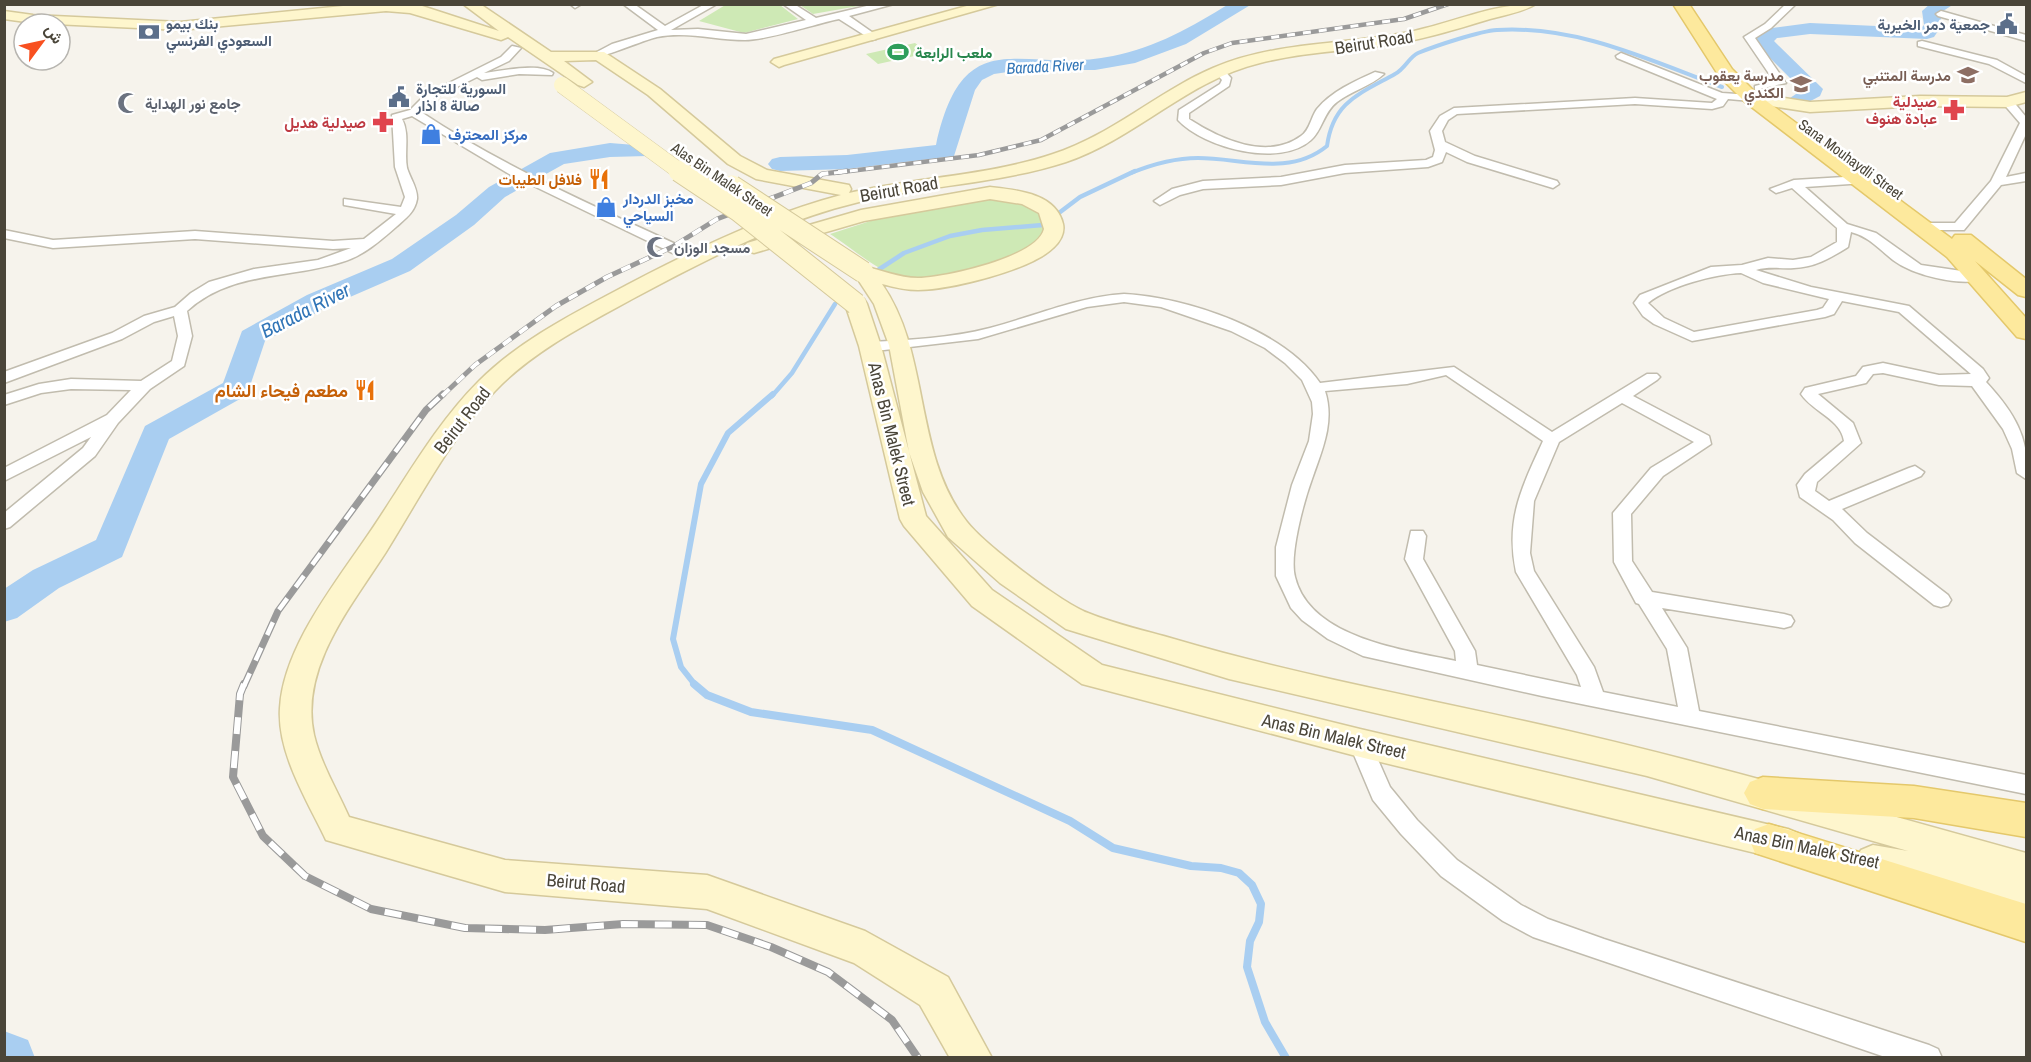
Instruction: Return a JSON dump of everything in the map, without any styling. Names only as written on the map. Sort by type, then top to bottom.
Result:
[{"type":"main road","points":[[1681,4],[1725,72],[1761,95],[1785,126],[1861,180],[1955,252],[2026,311]]},
{"type":"main road","name":"Sana Mouhaydli Street","points":[[1699,4],[1761,95],[1827,144],[1952,226],[2026,290]]},
{"type":"main road","points":[[1952,226],[2026,272]]},
{"type":"main road","points":[[1955,252],[2026,332]]},
{"type":"main road","points":[[1763,793],[1914,802],[2026,820]]},
{"type":"main road","points":[[1769,841],[2026,923]]},
{"type":"street","points":[[343,10],[373,4]]},
{"type":"street","points":[[454,4],[531,44]]},
{"type":"street","points":[[470,4],[531,44],[558,72]]},
{"type":"street","points":[[483,4],[505,30],[516,48],[558,72]]},
{"type":"street","points":[[497,4],[505,30]]},
{"type":"street","points":[[627,4],[661,32],[698,32],[746,37],[890,4]]},
{"type":"street","points":[[787,4],[816,22]]},
{"type":"street","points":[[779,62],[973,7],[992,4]]},
{"type":"street","points":[[766,216],[842,189],[980,169],[1049,156],[1090,138],[1212,66],[1264,52],[1430,27],[1498,4]]},
{"type":"street","name":"Beirut Road","points":[[972,1058],[934,991],[865,949],[707,892],[505,876],[338,829],[296,728],[295,697],[314,648],[369,554],[457,421],[490,383],[556,334],[766,216],[886,189],[997,172],[1056,160],[1113,134],[1219,71],[1272,56],[1442,31],[1491,13],[1529,4]]},
{"type":"street","points":[[1761,95],[1781,83],[1749,37],[1768,26],[1792,4]]},
{"type":"street","points":[[471,78],[519,71],[558,72],[616,46],[661,32],[686,20],[707,5]]},
{"type":"street","points":[[4,15],[33,20],[180,26],[343,10],[410,7],[505,30]]},
{"type":"street","points":[[1941,14],[2026,38]]},
{"type":"street","points":[[842,16],[872,37]]},
{"type":"street","points":[[686,20],[698,32]]},
{"type":"street","points":[[1922,45],[1994,62],[2026,80]]},
{"type":"street","points":[[4,378],[117,336],[149,319],[180,310],[197,294],[237,278],[341,258],[366,243],[406,212],[411,197],[401,167],[400,125],[396,117],[414,112],[429,97],[505,59],[516,48]]},
{"type":"street","points":[[599,55],[654,92],[734,160],[762,175],[842,189]]},
{"type":"street","points":[[1621,56],[1723,96],[1761,95],[1781,104],[1810,107],[1920,101],[2017,109]]},
{"type":"street","points":[[1219,71],[1227,80],[1224,86],[1183,112],[1184,120],[1225,143],[1263,149],[1288,146],[1306,138],[1322,110],[1341,94],[1379,74]]},
{"type":"street","name":"Alas Bin Malek Street","points":[[558,72],[584,81],[766,216],[863,273]]},
{"type":"street","name":"Anas Bin Malek Street","points":[[558,72],[669,164],[739,212],[856,304],[870,346],[913,519],[982,598],[1093,675],[1360,743],[1511,777],[1769,841],[1987,882],[2026,894]]},
{"type":"street","points":[[1160,201],[1176,192],[1203,185],[1281,181],[1345,170],[1420,165],[1437,159],[1441,145],[1436,131],[1444,118],[1454,111],[1635,101],[1712,106],[1719,104],[1723,96]]},
{"type":"street","points":[[2017,109],[2026,97]]},
{"type":"street","points":[[1922,227],[1952,226],[1997,182],[2026,123],[2017,109]]},
{"type":"street","points":[[414,112],[447,136],[512,171],[694,258],[759,246],[861,216],[980,194],[1012,195],[1035,203],[1049,213],[1054,230],[1045,245],[1036,250],[954,279],[918,284],[863,273]]},
{"type":"street","points":[[1441,145],[1471,159],[1553,184]]},
{"type":"street","points":[[1997,182],[2026,177]]},
{"type":"street","points":[[1776,189],[1794,183],[1861,180]]},
{"type":"street","points":[[1794,183],[1843,227],[1864,230],[1874,235],[1900,259],[1919,269],[1977,277]]},
{"type":"street","points":[[348,202],[406,212]]},
{"type":"street","points":[[1837,297],[1829,311],[1820,314],[1692,337],[1659,321],[1648,313],[1641,303],[1645,298],[1699,274],[1743,269],[1768,262],[1804,263],[1827,256],[1843,244],[1845,235],[1843,227]]},
{"type":"street","points":[[4,234],[53,244],[195,235],[333,245],[366,243]]},
{"type":"street","points":[[1743,269],[1767,280],[1837,297],[1904,309],[1978,372],[1981,378],[1976,381],[1950,382],[1883,368],[1868,370],[1861,380],[1853,383],[1811,391],[1809,394],[1812,400],[1844,422],[1853,436],[1853,443],[1806,485],[1806,493],[1812,500],[1828,508],[1861,538],[1941,600]]},
{"type":"street","name":"Anas Bin Malek Street","points":[[863,273],[885,304],[900,345],[922,452],[936,492],[958,530],[1010,576],[1076,621],[1229,666],[1647,762],[2026,869]]},
{"type":"street","points":[[870,346],[900,345],[979,335],[1068,309],[1110,300],[1138,299],[1178,307],[1254,336],[1298,366],[1316,388],[1322,419],[1320,437],[1302,482],[1284,557],[1284,573],[1292,595],[1304,611],[1321,626],[1363,648],[2026,784]]},
{"type":"street","points":[[4,524],[89,452],[113,419],[144,386],[179,363],[185,336],[180,310]]},
{"type":"street","points":[[1316,388],[1345,383],[1407,379],[1449,370],[1552,439]]},
{"type":"street","points":[[1594,697],[1587,673],[1525,572],[1521,554],[1525,501],[1552,439],[1652,377]]},
{"type":"street","points":[[1976,381],[1988,395],[2021,448],[2021,460],[2026,473]]},
{"type":"street","points":[[4,400],[39,389],[71,384],[144,386]]},
{"type":"street","points":[[1620,395],[1703,440],[1702,444],[1657,472],[1622,513],[1623,562],[1643,598],[1677,648],[1690,716]]},
{"type":"street","points":[[4,475],[113,419]]},
{"type":"street","points":[[1828,508],[1915,472]]},
{"type":"street","points":[[1417,536],[1414,559],[1465,651],[1468,671]]},
{"type":"street","points":[[1643,598],[1784,621]]},
{"type":"street","points":[[1360,743],[1381,793],[1409,827],[1449,868],[1512,913],[1542,929],[1604,951],[1929,1058]]},
{"type":"green space","points":[[727,4],[780,5],[798,19],[744,33],[699,21]]},
{"type":"green space","points":[[800,5],[864,5],[813,14]]},
{"type":"green space","points":[[915,43],[928,53],[878,64],[866,54]]},
{"type":"green space","points":[[983,198],[1025,204],[1034,209],[1042,215],[1045,223],[1044,234],[1025,250],[993,264],[958,274],[923,278],[907,277],[885,271],[830,234],[886,216]]},
{"type":"waterway","name":"Barada River","points":[[780,164],[847,162],[946,151],[953,122],[965,90],[975,76],[987,70],[1021,64],[1095,64],[1128,59],[1179,40],[1243,4]]},
{"type":"waterway","points":[[1798,100],[1813,92],[1813,89],[1764,42],[1771,33],[1810,28],[1907,34],[1927,33],[1933,25],[1931,11],[1945,4]]},
{"type":"waterway","points":[[1131,173],[1156,164],[1181,159],[1215,159],[1265,164],[1297,161],[1327,146],[1335,119],[1350,101],[1398,72],[1415,55],[1446,43],[1489,31],[1527,30],[1584,39],[1612,46],[1722,87]]},
{"type":"waterway","name":"Barada River","points":[[4,608],[46,579],[110,548],[156,433],[236,388],[252,337],[317,301],[401,265],[465,220],[497,192],[558,158],[610,150],[639,151]]},
{"type":"waterway","points":[[878,270],[904,253],[950,236],[982,230],[1043,225],[1080,197],[1135,171]]},
{"type":"waterway","points":[[772,396],[792,373],[835,304]]},
{"type":"waterway","points":[[695,685],[681,667],[673,639],[701,484],[728,433],[773,394]]},
{"type":"waterway","points":[[695,685],[707,695],[751,712],[872,730],[1070,821],[1113,848],[1191,866],[1221,868],[1239,873],[1252,885],[1261,904],[1259,922],[1250,941],[1247,967],[1265,1022],[1286,1058]]},
{"type":"waterway","name":"Barada River","points":[[4,1056],[10,1058]]},
{"type":"railway","points":[[834,173],[979,155],[1041,140],[1204,53],[1232,43],[1404,19],[1448,4]]},
{"type":"railway","points":[[442,396],[475,365],[556,306],[607,277],[672,247],[717,219],[811,183],[822,174],[847,171]]},
{"type":"railway","points":[[244,686],[278,611],[426,410],[443,394]]},
{"type":"railway","points":[[244,684],[240,694],[233,777],[263,836],[305,876],[371,909],[465,928],[545,930],[623,924],[707,925],[771,947],[828,972],[892,1020],[918,1058]]},
{"type":"place","name":"جمعية دمر الخيرية","points":[[2007,24]]},
{"type":"place","name":"بنك بيمو السعودي الفرنسي","points":[[149,32]]},
{"type":"place","name":"ملعب الرابعة","points":[[898,52]]},
{"type":"place","name":"مدرسة المتنبي","points":[[1968,75]]},
{"type":"place","name":"مدرسة يعقوب الكندي","points":[[1801,84]]},
{"type":"place","name":"السورية للتجارة صالة 8 اذار","points":[[399,97]]},
{"type":"place","name":"جامع نور الهداية","points":[[128,103]]},
{"type":"place","name":"صيدلية عبادة هنوف","points":[[1954,110]]},
{"type":"place","name":"صيدلية هديل","points":[[383,122]]},
{"type":"place","name":"مركز المحترف","points":[[431,134]]},
{"type":"place","name":"فلافل الطيبات","points":[[599,179]]},
{"type":"place","name":"مخبز الدردار السياحي","points":[[606,207]]},
{"type":"place","name":"مسجد الوزان","points":[[657,247]]},
{"type":"place","name":"مطعم فيحاء الشام","points":[[365,390]]}]
